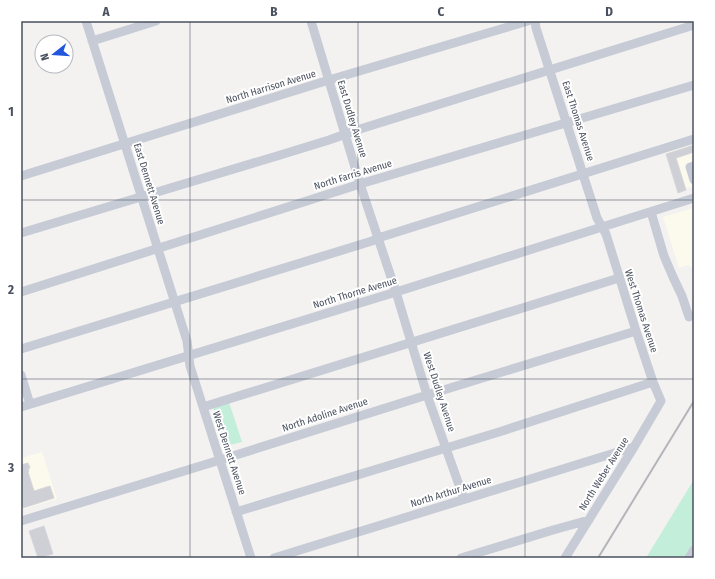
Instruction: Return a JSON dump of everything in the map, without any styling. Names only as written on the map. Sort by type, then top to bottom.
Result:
[{"type":"street","name":"East Dennett Avenue","points":[[86,21],[187,340],[188,355]]},
{"type":"street","points":[[92,40],[156,21]]},
{"type":"street","name":"East Dudley Avenue","points":[[311,21],[360,184],[396,292]]},
{"type":"street","name":"North Harrison Avenue","points":[[21,176],[329,80],[528,21]]},
{"type":"street","name":"East Thomas Avenue","points":[[535,21],[597,218],[602,226]]},
{"type":"street","points":[[21,233],[329,140],[694,25]]},
{"type":"street","name":"North Farris Avenue","points":[[21,292],[360,184],[694,85]]},
{"type":"street","points":[[21,349],[183,300],[694,139]]},
{"type":"street","points":[[694,166],[690,167],[694,180]]},
{"type":"street","name":"North Thorne Avenue","points":[[26,405],[396,292],[694,198]]},
{"type":"street","points":[[651,212],[664,256],[682,296],[689,317]]},
{"type":"street","name":"West Thomas Avenue","points":[[602,226],[606,234],[636,331],[661,402]]},
{"type":"street","points":[[203,407],[619,278]]},
{"type":"street","name":"West Dudley Avenue","points":[[396,292],[427,395],[464,499]]},
{"type":"street","name":"North Adoline Avenue","points":[[21,521],[636,331]]},
{"type":"street","name":"West Dennett Avenue","points":[[188,355],[190,366],[251,558]]},
{"type":"street","points":[[21,375],[26,405]]},
{"type":"street","points":[[236,512],[539,420],[653,382]]},
{"type":"street","name":"North Weber Avenue","points":[[565,558],[661,402]]},
{"type":"street","name":"North Arthur Avenue","points":[[274,558],[634,447]]},
{"type":"street","points":[[461,558],[589,520]]},
{"type":"street","points":[[689,558],[694,550]]},
{"type":"shaded area","points":[[694,141],[694,186],[677,191],[665,150]]},
{"type":"shaded area","points":[[694,208],[694,269],[688,265],[679,268],[663,217]]},
{"type":"shaded area","points":[[42,452],[57,499],[21,510],[21,458]]},
{"type":"green space","points":[[229,402],[242,442],[226,446],[213,407]]},
{"type":"green space","points":[[694,480],[694,558],[646,558],[693,481]]},
{"type":"building","points":[[694,145],[694,152],[676,158],[686,190],[678,193],[666,154]]},
{"type":"building","points":[[28,463],[30,468],[28,469],[28,472],[34,491],[50,486],[54,498],[23,508],[23,506],[21,507],[21,465]]},
{"type":"building","points":[[44,526],[53,554],[38,558],[29,531]]},
{"type":"railway","points":[[598,558],[694,401]]}]
